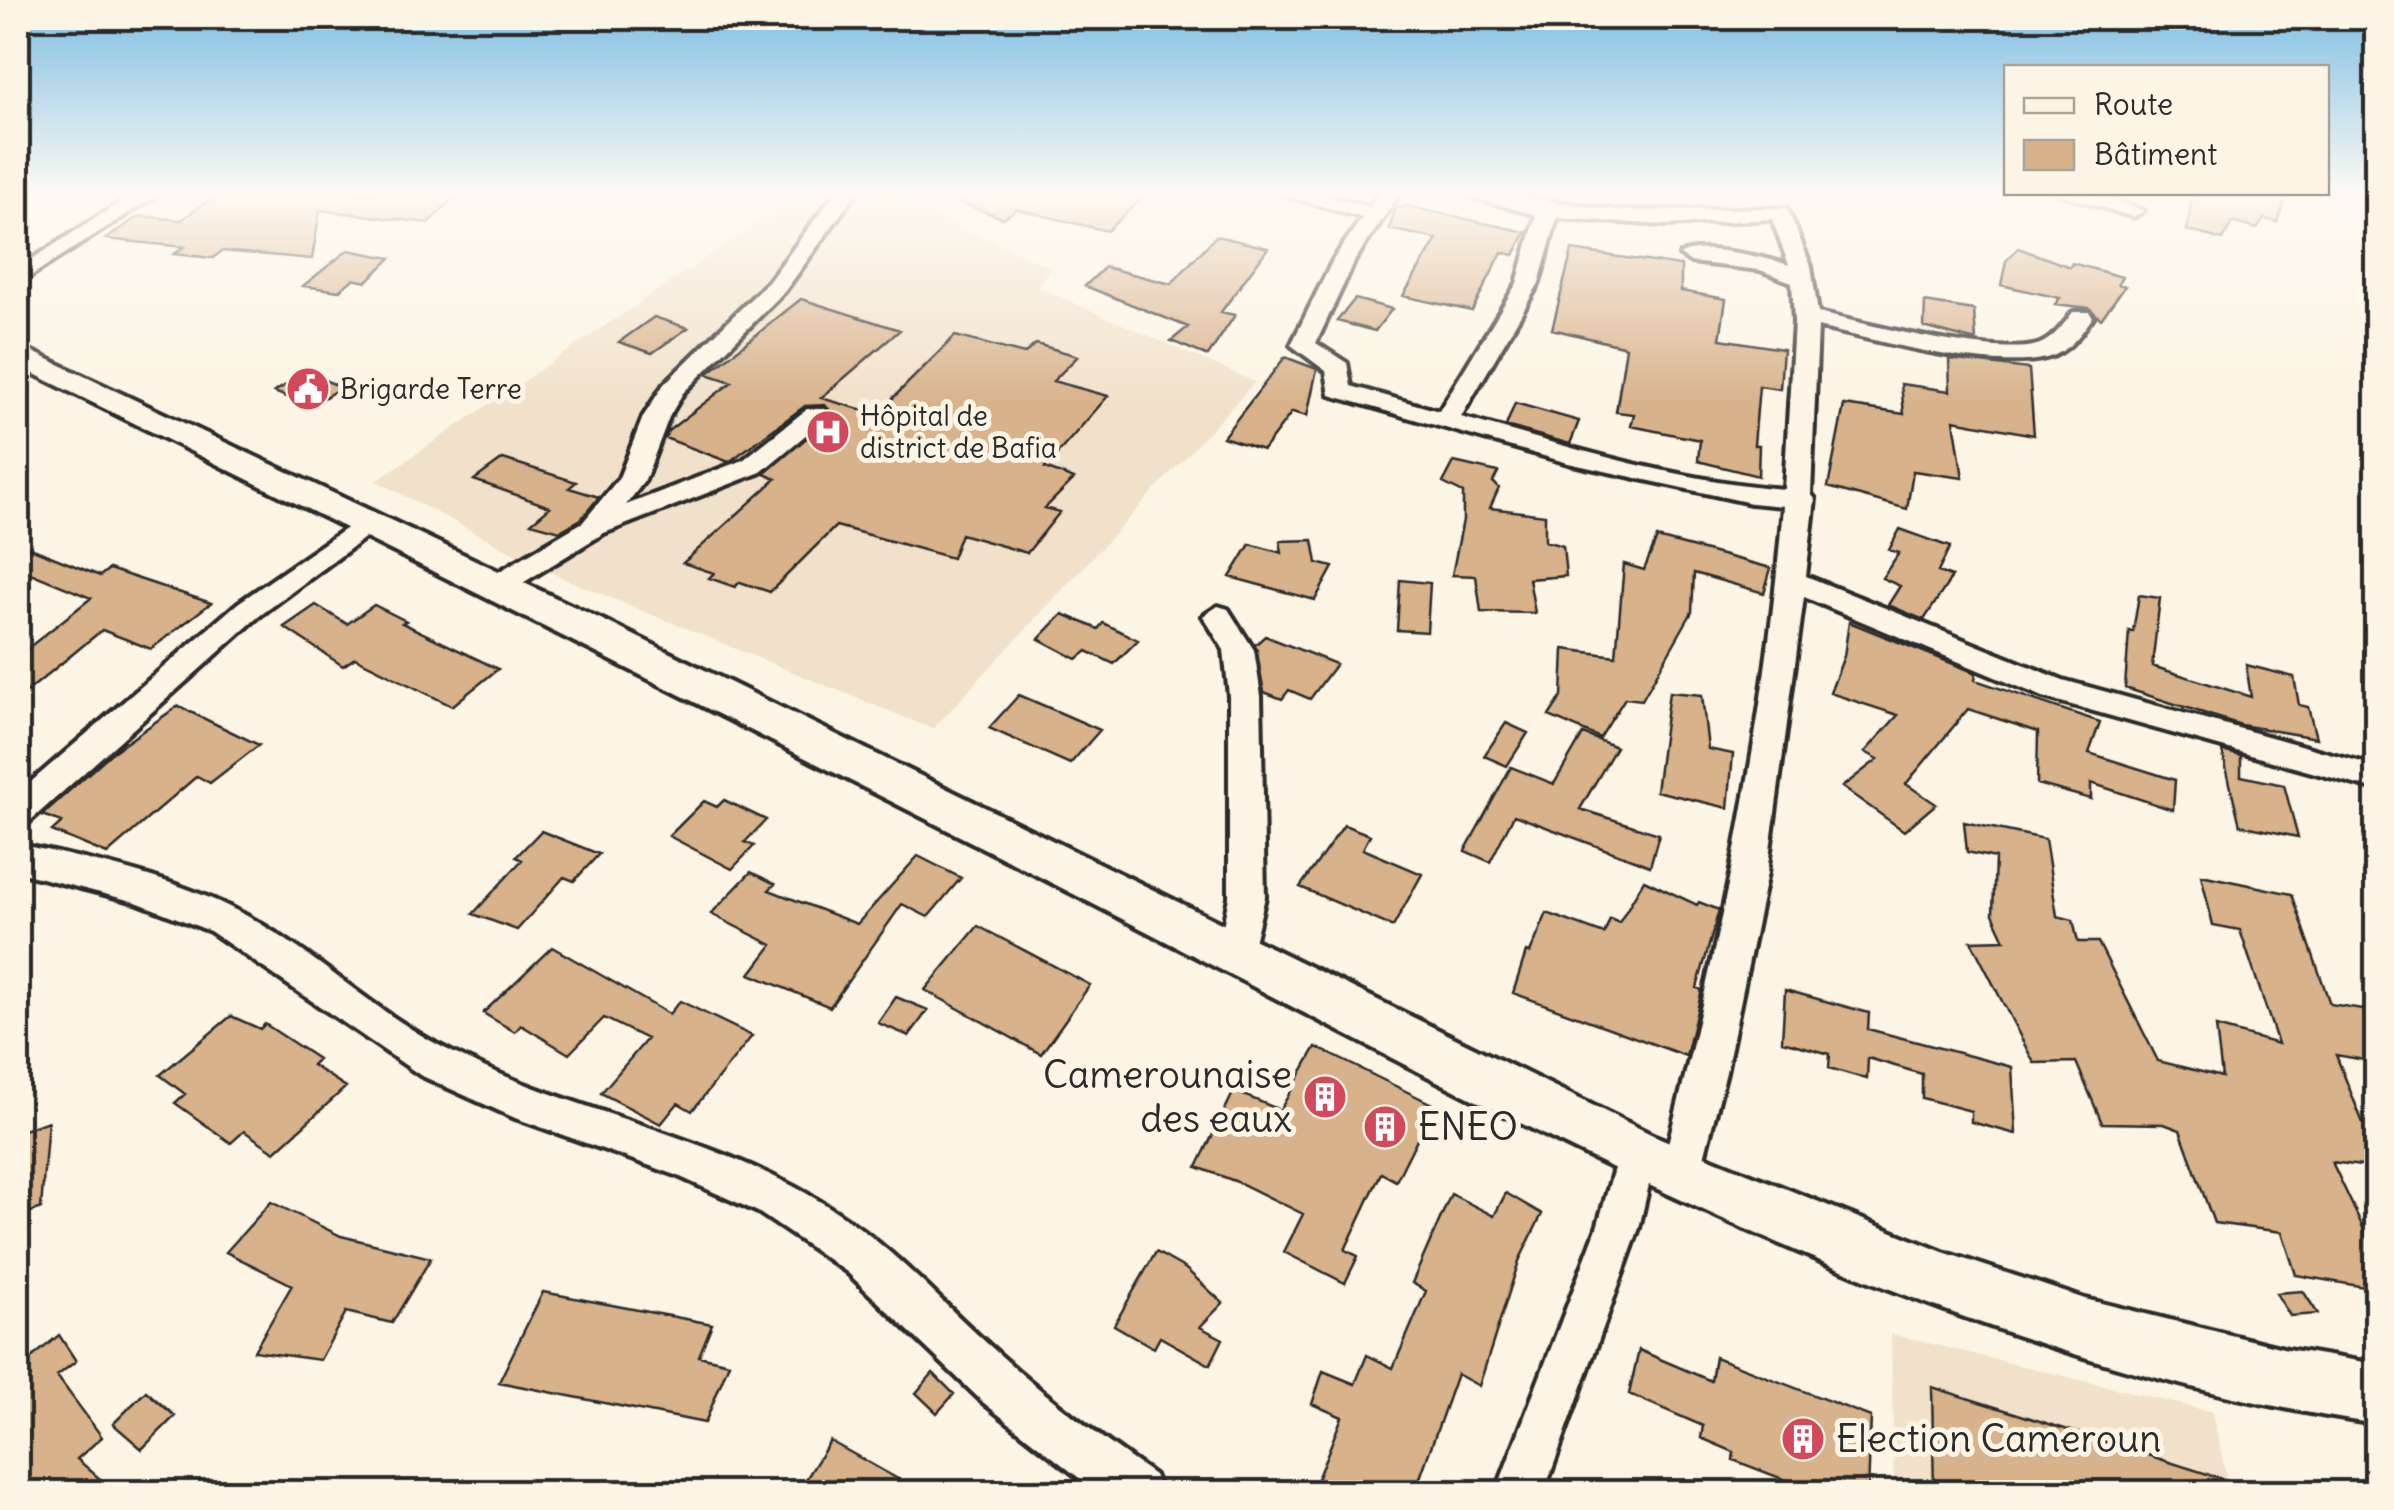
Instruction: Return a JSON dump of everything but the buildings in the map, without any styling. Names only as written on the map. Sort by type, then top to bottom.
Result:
[{"type":"main road","points":[[18,354],[498,585],[1636,1154],[1943,1280],[2085,1328],[2288,1379],[2376,1394]]},
{"type":"street","points":[[18,277],[39,263]]},
{"type":"street","points":[[593,528],[632,480],[656,417],[673,389],[766,298],[792,263]]},
{"type":"street","points":[[1342,263],[1304,345],[1338,368],[1338,390],[1445,422],[1669,478],[1800,500]]},
{"type":"street","points":[[1445,422],[1528,283],[1533,263]]},
{"type":"street","points":[[1760,263],[1802,278]]},
{"type":"street","points":[[1682,1170],[1766,802],[1772,719],[1800,500],[1802,363],[1807,318],[1799,263]]},
{"type":"street","points":[[1807,318],[1975,348],[2036,353],[2057,345],[2081,317]]},
{"type":"street","points":[[498,585],[593,528],[752,466],[816,414]]},
{"type":"street","points":[[18,812],[248,610],[368,522]]},
{"type":"street","points":[[1791,580],[2054,689],[2376,778]]},
{"type":"street","points":[[1218,616],[1239,650],[1245,696],[1246,896],[1236,956]]},
{"type":"street","points":[[18,858],[150,893],[244,932],[396,1042],[438,1065],[536,1110],[726,1176],[818,1224],[886,1278],[984,1372],[1137,1492]]},
{"type":"street","points":[[1520,1492],[1618,1228],[1636,1154]]},
{"type":"shaded area","name":"Hôpital de district de Bafia","points":[[697,263],[1043,263],[1051,267],[1037,287],[1255,382],[933,729],[562,578],[376,481]]},
{"type":"shaded area","points":[[1891,1334],[2212,1412],[2230,1492],[1894,1492]]},
{"type":"place","name":"Brigarde Terre","points":[[308,389]]},
{"type":"place","name":"Hôpital de district de Bafia","points":[[828,432]]},
{"type":"place","name":"Camerounaise des eaux","points":[[1325,1097]]},
{"type":"place","name":"ENEO","points":[[1385,1127]]},
{"type":"place","name":"Election Cameroun","points":[[1803,1439]]}]
